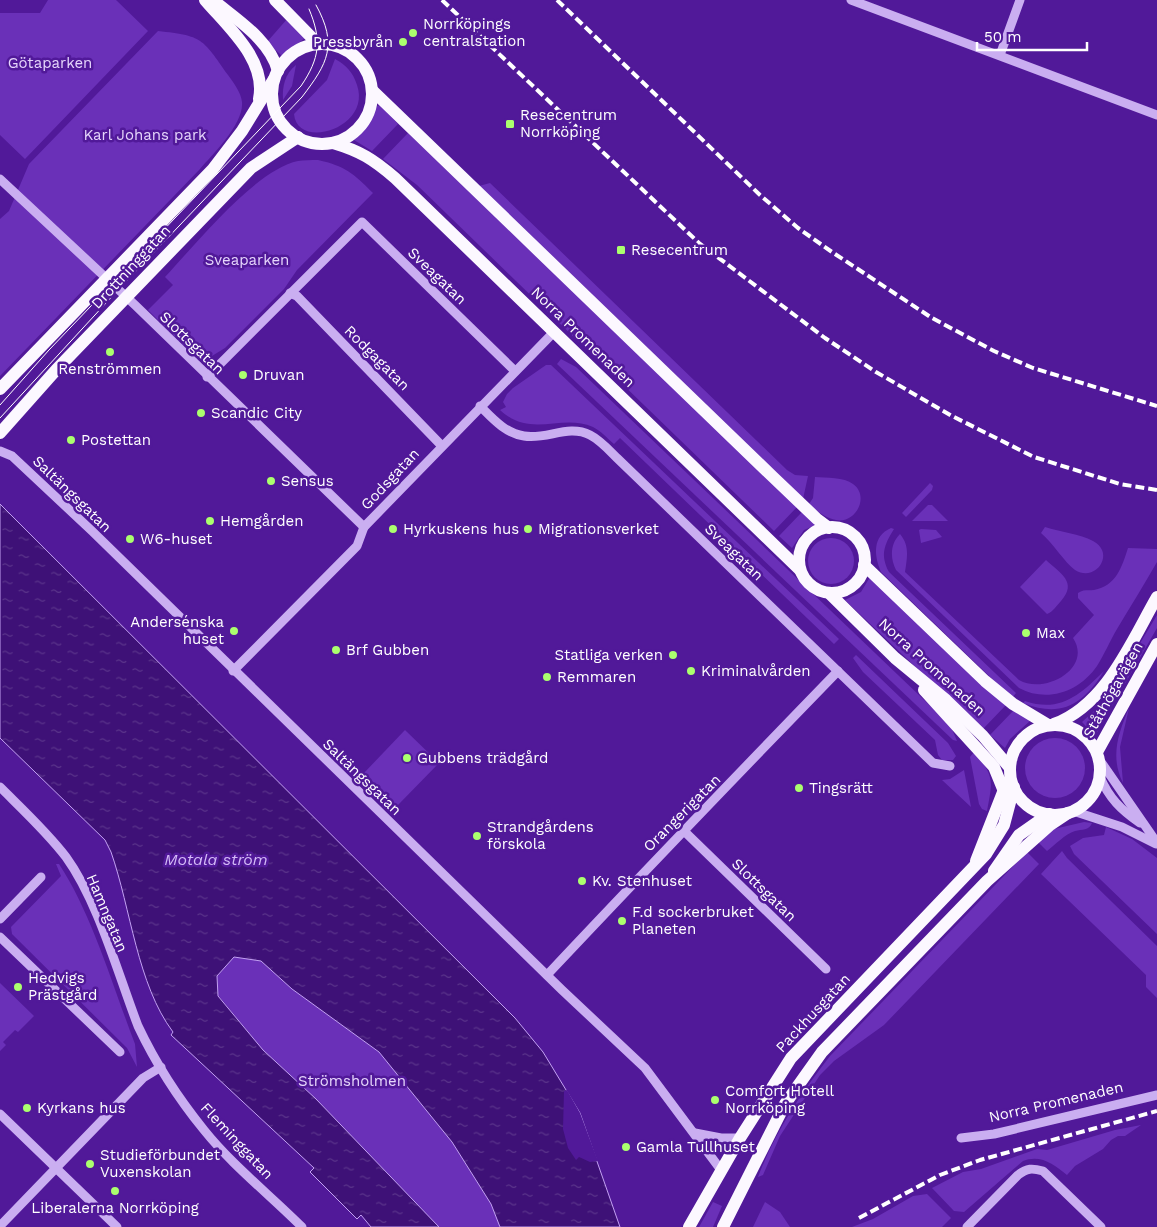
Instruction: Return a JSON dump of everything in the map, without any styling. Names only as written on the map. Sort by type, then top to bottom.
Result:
[{"type":"main road","points":[[205,0],[249,53],[259,74],[261,87],[258,103]]},
{"type":"main road","points":[[213,0],[269,50],[276,61],[276,75],[272,91],[276,114],[288,130],[298,137],[321,144],[332,143],[352,134],[366,118],[372,105],[373,90],[364,65],[343,48],[318,44],[296,51],[276,75]]},
{"type":"main road","points":[[275,0],[318,44]]},
{"type":"main road","name":"Drottninggatan","points":[[0,389],[213,169],[242,131],[276,75]]},
{"type":"main road","points":[[373,90],[817,519],[829,528],[846,531],[857,539],[863,549],[864,564],[862,573],[852,586],[845,591],[829,593],[811,586],[800,570],[799,560],[805,542],[811,534],[829,528]]},
{"type":"main road","name":"Drottninggatan","points":[[0,433],[56,370],[250,168],[298,137]]},
{"type":"main road","name":"Norra Promenaden","points":[[332,143],[360,152],[374,160],[800,570]]},
{"type":"main road","name":"Norra Promenaden","points":[[864,564],[985,681],[1013,704],[1051,725]]},
{"type":"main road","name":"Norra Promenaden","points":[[829,593],[895,658],[946,700],[983,736],[1009,780]]},
{"type":"main road","name":"Ståthögavägen","points":[[1051,725],[1078,712],[1100,692],[1157,597]]},
{"type":"main road","name":"Ståthögavägen","points":[[1098,756],[1157,644]]},
{"type":"main road","points":[[895,658],[994,767],[1009,780],[1024,803],[1049,814],[1070,812]]},
{"type":"main road","points":[[723,1227],[785,1104],[817,1059],[988,881],[1050,825],[1091,797],[1100,777],[1098,756],[1093,744],[1080,732],[1072,728],[1051,725],[1034,730],[1021,739],[1013,752],[1009,780]]},
{"type":"main road","name":"Packhusgatan","points":[[689,1227],[740,1138],[792,1058],[973,868],[1009,780]]},
{"type":"main road","points":[[988,881],[1020,835],[1049,814]]},
{"type":"street","points":[[851,0],[1157,115]]},
{"type":"street","points":[[1000,55],[1020,0]]},
{"type":"street","name":"Slottsgatan","points":[[2,186],[106,278],[364,527]]},
{"type":"street","name":"Sveagatan","points":[[290,293],[362,222],[514,370]]},
{"type":"street","points":[[207,377],[290,293]]},
{"type":"street","name":"Rodgagatan","points":[[290,293],[296,296],[441,445]]},
{"type":"street","name":"Godsgatan","points":[[233,670],[357,546],[364,527],[514,370],[554,332]]},
{"type":"street","name":"Sveagatan","points":[[480,406],[497,423],[508,430],[526,436],[571,430],[590,435],[617,458],[934,763],[950,766]]},
{"type":"street","name":"Saltängsgatan","points":[[0,451],[12,456],[92,531],[644,1068],[695,1132],[721,1170]]},
{"type":"street","name":"Orangerigatan","points":[[547,975],[838,671]]},
{"type":"street","points":[[1098,756],[1157,844]]},
{"type":"street","points":[[1100,777],[1111,799],[1122,811],[1144,826]]},
{"type":"street","name":"Hamngatan","points":[[0,787],[60,850],[73,869],[91,902],[138,1026],[161,1067]]},
{"type":"street","points":[[1070,812],[1115,824],[1157,844]]},
{"type":"street","name":"Slottsgatan","points":[[684,831],[826,970]]},
{"type":"street","points":[[0,919],[41,876]]},
{"type":"street","points":[[0,937],[120,1052]]},
{"type":"street","points":[[0,1226],[144,1078],[161,1067]]},
{"type":"street","name":"Fleminggatan","points":[[161,1067],[205,1131],[302,1227]]},
{"type":"street","name":"Norra Promenaden","points":[[961,1138],[994,1134],[1157,1095]]},
{"type":"street","points":[[0,1114],[117,1227]]},
{"type":"street","points":[[695,1132],[721,1138],[740,1138]]},
{"type":"street","points":[[967,1227],[1018,1175],[1026,1169],[1034,1168],[1043,1171],[1101,1227]]},
{"type":"green space","name":"Götaparken","points":[[48,0],[116,0],[148,31],[25,159],[0,135],[0,13],[40,13]]},
{"type":"green space","points":[[288,18],[305,38],[282,56],[267,42]]},
{"type":"green space","name":"Karl Johans park","points":[[158,31],[193,37],[206,46],[240,95],[242,102],[238,120],[227,138],[200,169],[0,376],[0,219],[9,211],[29,164]]},
{"type":"green space","points":[[335,59],[349,69],[357,85],[359,100],[354,113],[344,123],[332,130],[307,131],[298,125],[294,114],[327,80]]},
{"type":"green space","points":[[296,65],[292,86],[283,100],[285,81],[289,72]]},
{"type":"green space","points":[[380,105],[398,124],[372,151],[354,140],[354,137],[369,122],[377,106]]},
{"type":"green space","points":[[408,133],[797,507],[774,531],[417,185],[383,159]]},
{"type":"green space","name":"Sveaparken","points":[[318,160],[348,171],[373,193],[297,270],[284,289],[225,348],[207,359],[196,358],[148,310],[173,285],[165,277],[209,228],[263,178],[281,167],[298,161]]},
{"type":"green space","points":[[490,183],[787,470],[795,475],[808,476],[803,499],[479,186]]},
{"type":"green space","points":[[561,359],[576,367],[943,718],[951,727],[957,741],[953,740],[557,364]]},
{"type":"green space","points":[[546,365],[551,365],[839,639],[834,644],[620,438],[614,444],[593,427],[581,423],[523,423],[500,410],[506,407],[503,402],[513,388]]},
{"type":"green space","points":[[815,477],[840,479],[853,484],[858,489],[860,495],[860,502],[855,514],[843,520],[836,520],[825,516],[812,507],[809,504],[813,498]]},
{"type":"green space","points":[[930,483],[933,486],[932,490],[906,517],[902,513]]},
{"type":"green space","points":[[928,505],[932,505],[948,521],[912,521]]},
{"type":"green space","points":[[802,512],[816,525],[804,530],[792,548],[779,536]]},
{"type":"green space","points":[[1045,527],[1093,541],[1100,546],[1103,552],[1103,559],[1100,565],[1090,573],[1075,570],[1041,533]]},
{"type":"green space","points":[[891,528],[894,529],[884,550],[886,566],[889,572],[1016,693],[1012,698],[881,572],[877,560],[876,547],[880,536]]},
{"type":"green space","points":[[919,530],[936,530],[942,537],[921,543]]},
{"type":"green space","points":[[900,534],[907,548],[905,572],[1019,680],[1030,684],[1041,684],[1063,676],[1072,668],[1077,659],[1077,649],[1073,638],[1094,615],[1078,598],[1078,593],[1102,588],[1113,580],[1120,569],[1128,548],[1157,549],[1157,562],[1117,629],[1100,662],[1090,675],[1081,683],[1062,692],[1040,695],[1019,688],[896,570],[892,551],[894,542]]},
{"type":"green space","points":[[826,538],[836,538],[850,548],[854,561],[850,574],[844,580],[836,584],[826,584],[812,574],[808,566],[808,556],[818,542]]},
{"type":"green space","points":[[1046,560],[1065,578],[1068,588],[1061,601],[1047,614],[1020,587]]},
{"type":"green space","points":[[870,577],[1006,705],[982,730],[845,600],[861,592]]},
{"type":"green space","points":[[1157,615],[1157,628],[1095,736],[1082,722],[1106,700]]},
{"type":"green space","points":[[856,655],[948,743],[956,756],[953,760],[942,760],[938,755],[935,740],[863,672],[853,658]]},
{"type":"green space","points":[[1104,671],[1088,692],[1070,705],[1049,709],[1023,703],[1025,701],[1049,705],[1069,700],[1086,688]]},
{"type":"green space","points":[[1129,708],[1120,747],[1123,783],[1116,755],[1119,736]]},
{"type":"green space","points":[[1014,710],[1031,720],[1010,739],[1005,748],[990,735]]},
{"type":"green space","points":[[405,730],[439,763],[397,806],[364,773]]},
{"type":"green space","points":[[1055,738],[1071,743],[1076,747],[1080,752],[1085,768],[1080,784],[1076,789],[1071,793],[1055,798],[1039,793],[1034,789],[1030,784],[1025,768],[1030,752],[1034,747],[1039,743]]},
{"type":"green space","points":[[975,751],[989,773],[991,785],[987,811],[982,809],[979,804],[970,757]]},
{"type":"green space","points":[[964,770],[971,807],[942,780],[950,779]]},
{"type":"green space","points":[[1084,822],[1092,823],[1091,826],[1087,829],[1075,831],[1047,851],[1038,842],[1054,829]]},
{"type":"green space","points":[[1106,827],[1132,839],[1157,858],[1157,934],[1074,854],[1070,846],[1083,838],[1104,835]]},
{"type":"green space","points":[[1062,851],[1157,946],[1157,998],[1146,987],[1146,975],[1041,874]]},
{"type":"green space","points":[[1027,852],[1039,864],[884,1025],[834,1061],[820,1075],[780,1136],[763,1175],[758,1177],[772,1144],[809,1084],[830,1056]]},
{"type":"green space","points":[[56,864],[59,864],[71,884],[92,928],[135,1044],[137,1067],[127,1048],[12,934],[11,927],[61,876]]},
{"type":"green space","name":"Strömsholmen","points":[[234,957],[261,961],[292,989],[379,1052],[452,1142],[491,1204],[500,1227],[439,1227],[316,1099],[263,1050],[218,995],[217,976]]},
{"type":"green space","points":[[0,983],[34,1016],[18,1032],[15,1030],[3,1042],[6,1045],[0,1051]]},
{"type":"green space","points":[[1141,1125],[1125,1136],[1118,1136],[1111,1140],[1103,1149],[1075,1166],[1067,1175],[1057,1167],[1041,1159],[1023,1161],[964,1212],[954,1211],[932,1188],[963,1172],[981,1169],[1037,1149],[1047,1150],[1115,1130]]},
{"type":"green space","points":[[927,1194],[951,1218],[942,1227],[852,1227],[873,1219],[913,1196]]},
{"type":"green space","points":[[713,1202],[722,1206],[713,1227],[699,1227]]},
{"type":"green space","points":[[765,1202],[780,1212],[790,1227],[753,1227]]},
{"type":"water","name":"Motala ström","points":[[0,504],[515,1018],[543,1052],[580,1113],[620,1227],[500,1227],[491,1204],[452,1142],[379,1052],[292,989],[261,961],[234,957],[217,976],[218,996],[263,1050],[316,1099],[439,1227],[371,1227],[361,1215],[357,1219],[310,1172],[314,1168],[171,1035],[173,1032],[151,992],[143,969],[118,874],[105,840],[0,738]]},
{"type":"pier","points":[[567,1090],[580,1113],[598,1161],[590,1162],[579,1157],[576,1160],[568,1148],[563,1129],[564,1091]]},
{"type":"tram line","points":[[0,418],[118,290],[302,97],[318,74],[327,53],[327,31],[316,5]]},
{"type":"tram line","points":[[0,405],[49,350],[301,86],[312,67],[317,49],[316,30],[309,9]]},
{"type":"railway","points":[[442,0],[699,243],[825,338],[876,372],[952,416],[1034,457],[1120,484],[1157,490]]},
{"type":"railway","points":[[557,0],[760,195],[798,228],[832,252],[932,318],[994,351],[1033,368],[1157,406]]},
{"type":"railway","points":[[859,1218],[940,1175],[980,1160],[1157,1111]]},
{"type":"place","name":"Norrköpings centralstation","points":[[413,33]]},
{"type":"place","name":"Pressbyrån","points":[[403,42]]},
{"type":"place","name":"Resecentrum Norrköping","points":[[510,124]]},
{"type":"place","name":"Resecentrum","points":[[621,250]]},
{"type":"place","name":"Renströmmen","points":[[110,352]]},
{"type":"place","name":"Druvan","points":[[243,375]]},
{"type":"place","name":"Scandic City","points":[[201,413]]},
{"type":"place","name":"Postettan","points":[[71,440]]},
{"type":"place","name":"Sensus","points":[[271,481]]},
{"type":"place","name":"Hemgården","points":[[210,521]]},
{"type":"place","name":"Hyrkuskens hus","points":[[393,529]]},
{"type":"place","name":"Migrationsverket","points":[[528,529]]},
{"type":"place","name":"W6-huset","points":[[130,539]]},
{"type":"place","name":"Andersénska huset","points":[[234,631]]},
{"type":"place","name":"Max","points":[[1026,633]]},
{"type":"place","name":"Brf Gubben","points":[[336,650]]},
{"type":"place","name":"Statliga verken","points":[[673,655]]},
{"type":"place","name":"Kriminalvården","points":[[691,671]]},
{"type":"place","name":"Remmaren","points":[[547,677]]},
{"type":"place","name":"Gubbens trädgård","points":[[407,758]]},
{"type":"place","name":"Tingsrätt","points":[[799,788]]},
{"type":"place","name":"Strandgårdens förskola","points":[[477,836]]},
{"type":"place","name":"Kv. Stenhuset","points":[[582,881]]},
{"type":"place","name":"F.d sockerbruket Planeten","points":[[622,921]]},
{"type":"place","name":"Hedvigs Prästgård","points":[[18,987]]},
{"type":"place","name":"Comfort Hotell Norrköping","points":[[715,1100]]},
{"type":"place","name":"Kyrkans hus","points":[[27,1108]]},
{"type":"place","name":"Gamla Tullhuset","points":[[626,1147]]},
{"type":"place","name":"Studieförbundet Vuxenskolan","points":[[90,1164]]},
{"type":"place","name":"Liberalerna Norrköping","points":[[115,1191]]}]
